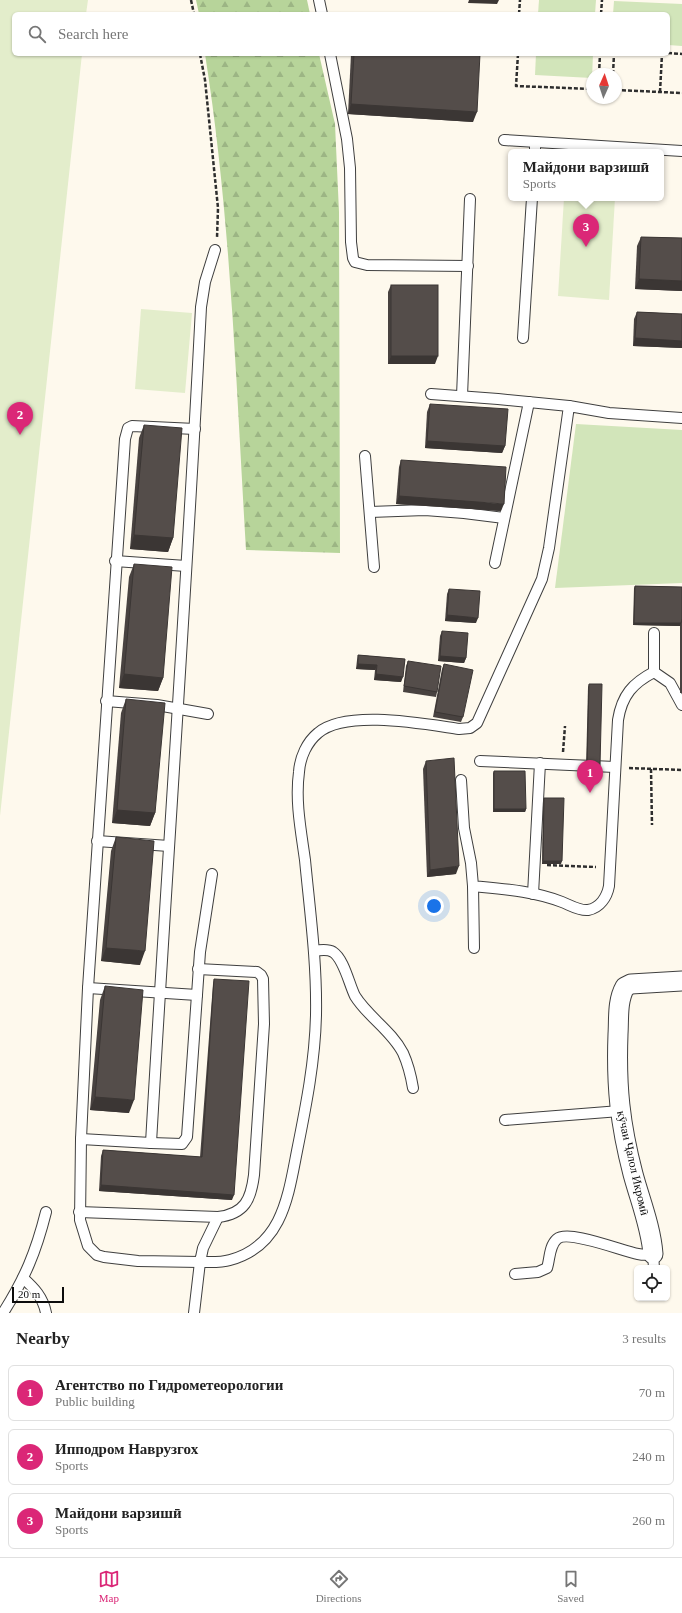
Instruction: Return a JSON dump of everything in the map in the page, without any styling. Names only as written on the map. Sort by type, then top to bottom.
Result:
[{"type":"street","name":"кӯчаи Ҷалол Икромӣ","points":[[654,1261],[650,1234],[628,1152],[620,1111],[617,1080],[619,1015],[622,992],[625,987],[631,984],[682,981]]},
{"type":"lane","points":[[319,0],[322,12]]},
{"type":"lane","points":[[330,56],[347,139],[350,168],[352,258],[355,262],[367,265],[468,266]]},
{"type":"lane","points":[[504,140],[535,147],[608,149]]},
{"type":"lane","points":[[664,151],[682,151]]},
{"type":"lane","points":[[462,396],[470,199]]},
{"type":"lane","points":[[524,338],[532,201]]},
{"type":"lane","points":[[151,1143],[159,992],[179,709],[202,296],[206,275],[215,250]]},
{"type":"lane","points":[[431,394],[529,402],[609,412],[682,418]]},
{"type":"lane","points":[[495,563],[529,402]]},
{"type":"lane","points":[[195,429],[138,425],[128,428],[124,439],[97,841],[81,1139],[80,1212],[85,1238],[92,1251],[97,1255],[108,1258],[200,1262],[229,1260],[248,1253],[266,1240],[274,1229],[282,1214],[292,1178],[307,1104],[316,1017],[314,950],[298,797],[298,772],[303,754],[316,734],[331,724],[340,722],[379,720],[466,729],[477,723],[544,574],[549,548],[568,406]]},
{"type":"lane","points":[[365,456],[374,567]]},
{"type":"lane","points":[[370,512],[425,510],[504,518]]},
{"type":"lane","points":[[115,561],[186,566]]},
{"type":"lane","points":[[654,633],[654,672]]},
{"type":"lane","points":[[654,672],[670,683],[682,705]]},
{"type":"lane","points":[[473,886],[533,894],[549,898],[578,909],[590,910],[600,904],[608,894],[618,720],[623,701],[634,685],[641,679],[654,672]]},
{"type":"lane","points":[[106,701],[157,705],[208,714]]},
{"type":"lane","points":[[480,761],[615,767]]},
{"type":"lane","points":[[533,894],[540,763]]},
{"type":"lane","points":[[461,780],[464,828],[471,862],[473,886],[474,948]]},
{"type":"lane","points":[[97,841],[169,846]]},
{"type":"lane","points":[[81,1139],[177,1145],[182,1144],[187,1137],[198,969],[212,874]]},
{"type":"lane","points":[[314,950],[328,950],[337,956],[355,995],[372,1017],[389,1033],[402,1052],[412,1078],[413,1088]]},
{"type":"lane","points":[[80,1212],[218,1217],[231,1215],[241,1209],[247,1202],[253,1185],[264,1024],[263,985],[261,975],[257,972],[198,969]]},
{"type":"lane","points":[[88,988],[197,995]]},
{"type":"lane","points":[[505,1120],[620,1111]]},
{"type":"lane","points":[[3,1313],[23,1278],[36,1248],[46,1212]]},
{"type":"lane","points":[[194,1313],[203,1248],[218,1217]]},
{"type":"lane","points":[[515,1274],[538,1272],[547,1268],[552,1246],[558,1238],[563,1236],[584,1239],[638,1254],[654,1261]]},
{"type":"lane","points":[[23,1278],[41,1297],[46,1313]]},
{"type":"path","points":[[191,0],[194,12]]},
{"type":"path","points":[[519,12],[520,0]]},
{"type":"path","points":[[601,12],[602,0]]},
{"type":"path","points":[[670,53],[682,54]]},
{"type":"path","points":[[200,56],[205,80],[218,208],[218,225],[215,250]]},
{"type":"path","points":[[518,56],[516,86],[586,89]]},
{"type":"path","points":[[599,68],[600,56]]},
{"type":"path","points":[[613,68],[614,56]]},
{"type":"path","points":[[660,92],[662,56]]},
{"type":"path","points":[[622,90],[682,93]]},
{"type":"path","points":[[563,764],[564,726]]},
{"type":"path","points":[[615,767],[682,770]]},
{"type":"path","points":[[651,769],[652,825]]},
{"type":"path","points":[[535,865],[610,868]]},
{"type":"green space","points":[[0,0],[88,0],[86,12],[12,12],[12,56],[82,56],[0,816]]},
{"type":"green space","points":[[196,0],[307,0],[310,12],[199,12]]},
{"type":"green space","points":[[539,0],[596,0],[595,12],[538,12]]},
{"type":"green space","points":[[614,1],[682,4],[682,46],[670,45],[670,12],[613,12]]},
{"type":"green space","points":[[205,56],[319,56],[335,124],[339,212],[340,553],[246,550],[232,301],[214,116]]},
{"type":"green space","points":[[536,56],[593,56],[592,68],[586,68],[586,78],[535,75]]},
{"type":"green space","points":[[564,201],[615,201],[609,300],[558,296]]},
{"type":"green space","points":[[141,309],[192,313],[185,393],[135,389]]},
{"type":"green space","points":[[576,424],[682,430],[682,583],[555,588]]},
{"type":"building","points":[[354,56],[480,56],[477,112],[351,104]]},
{"type":"building","points":[[641,237],[682,238],[682,281],[639,279]]},
{"type":"building","points":[[391,285],[438,285],[438,356],[391,356]]},
{"type":"building","points":[[637,312],[682,314],[682,341],[635,338]]},
{"type":"building","points":[[430,404],[508,409],[505,446],[427,441]]},
{"type":"building","points":[[144,425],[182,428],[173,538],[134,535]]},
{"type":"building","points":[[401,460],[506,467],[504,504],[399,496]]},
{"type":"building","points":[[134,564],[172,567],[163,678],[124,674]]},
{"type":"building","points":[[635,586],[682,587],[681,623],[634,623]]},
{"type":"building","points":[[449,589],[480,591],[478,618],[447,615]]},
{"type":"building","points":[[442,631],[468,633],[466,658],[440,656]]},
{"type":"building","points":[[358,655],[405,659],[403,677],[376,674],[377,665],[358,664]]},
{"type":"building","points":[[408,661],[441,666],[437,692],[404,686]]},
{"type":"building","points":[[444,664],[473,670],[463,717],[435,712]]},
{"type":"building","points":[[589,684],[602,684],[600,766],[587,766]]},
{"type":"building","points":[[126,699],[165,703],[155,813],[117,810]]},
{"type":"building","points":[[454,758],[459,866],[430,870],[426,761]]},
{"type":"building","points":[[494,771],[525,771],[526,809],[494,809]]},
{"type":"building","points":[[544,798],[564,798],[562,861],[543,861]]},
{"type":"building","points":[[116,837],[154,841],[145,951],[106,948]]},
{"type":"building","points":[[214,979],[249,981],[234,1195],[101,1185],[103,1150],[202,1157]]},
{"type":"building","points":[[105,986],[143,990],[134,1100],[95,1097]]},
{"type":"place","name":"Майдони варзишӣ","points":[[586,247]]},
{"type":"place","name":"Ипподром Наврузгох","points":[[20,435]]},
{"type":"place","name":"Агентство по Гидрометеорологии","points":[[590,793]]}]
